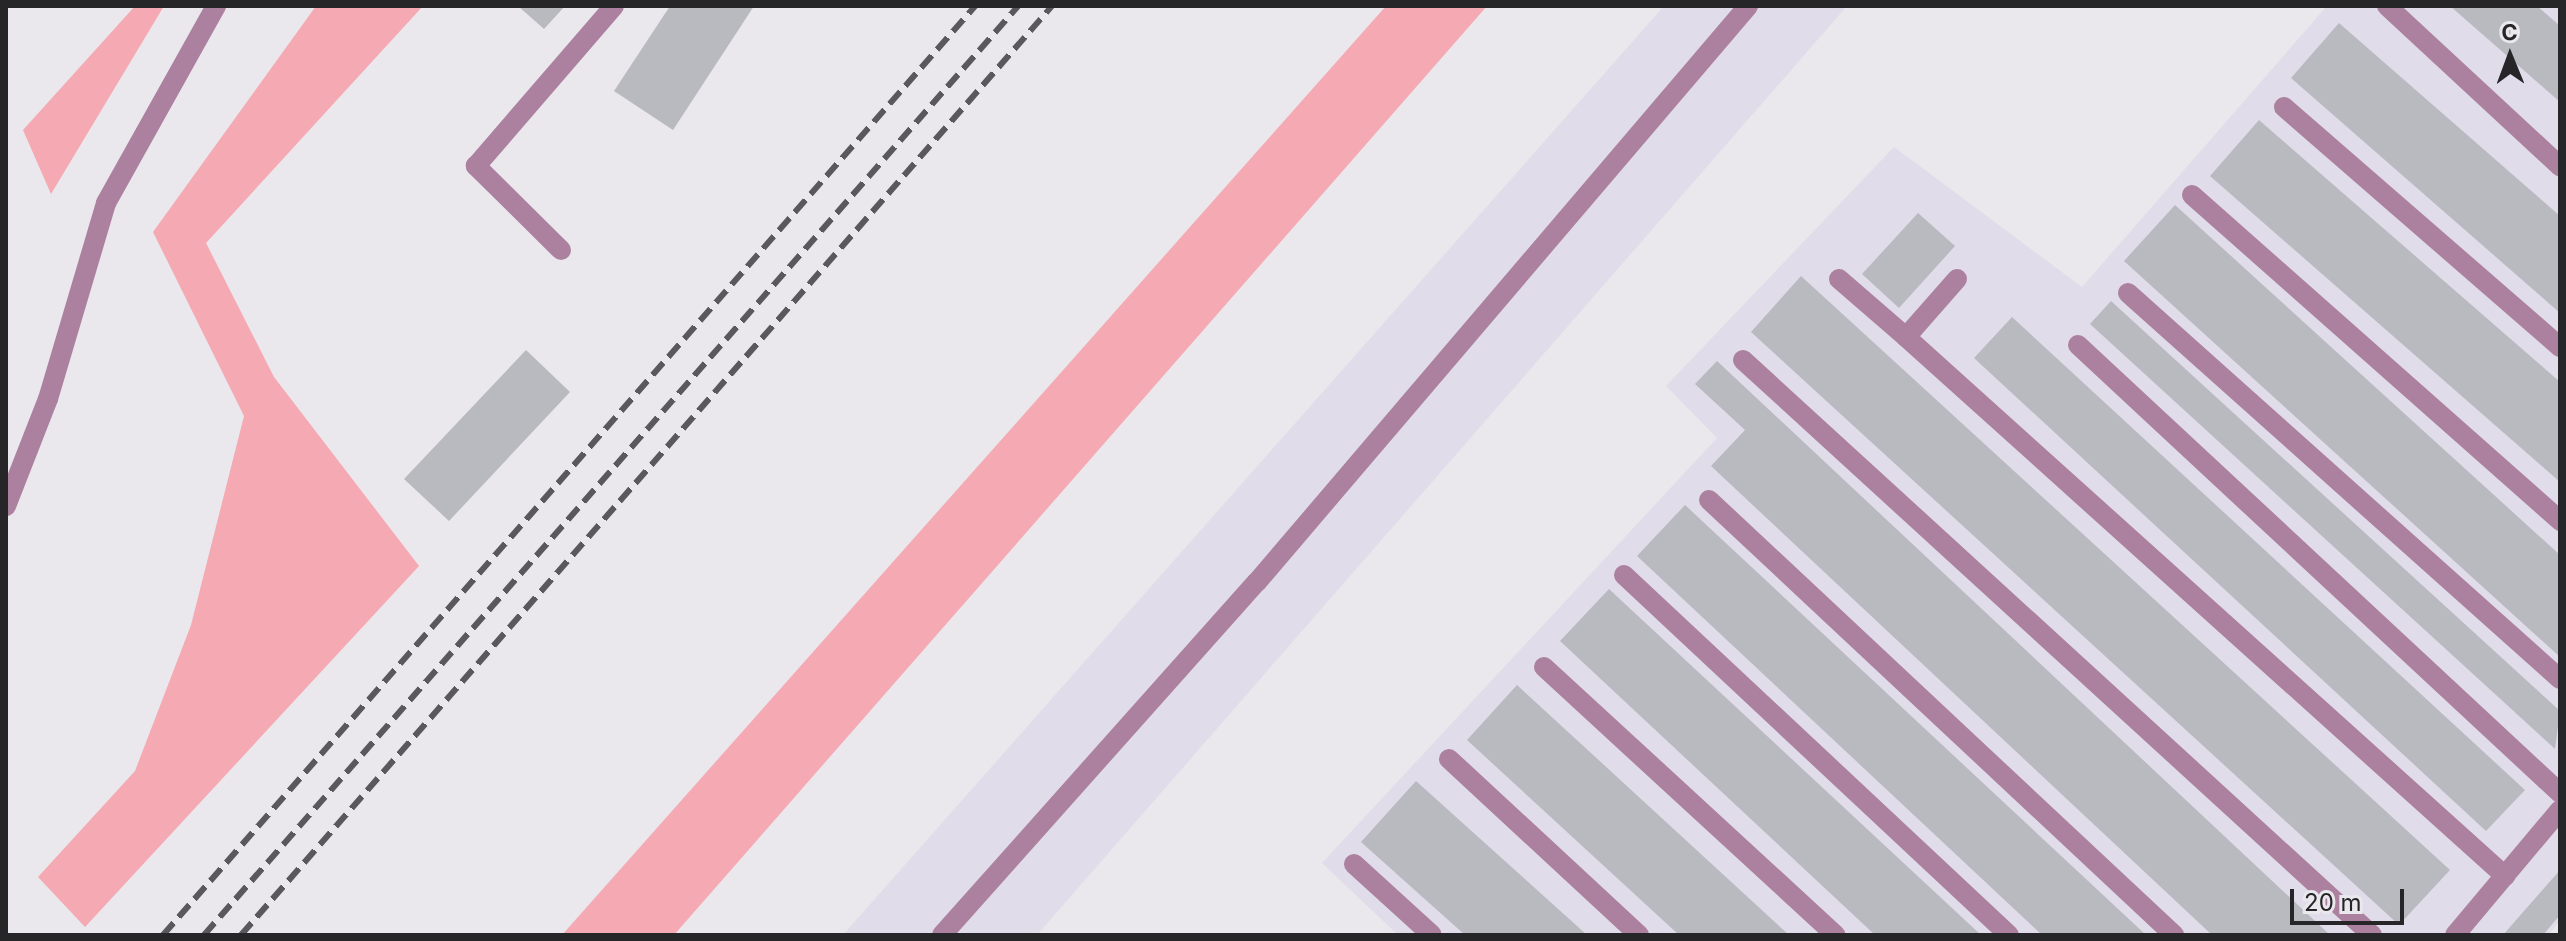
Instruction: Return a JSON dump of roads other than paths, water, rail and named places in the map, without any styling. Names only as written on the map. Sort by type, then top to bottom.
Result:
[{"type":"street","points":[[6,506],[15,468],[106,203],[216,6]]},
{"type":"street","points":[[561,250],[476,166],[614,6]]},
{"type":"street","points":[[942,935],[1257,582],[1748,6]]},
{"type":"street","points":[[2387,6],[2560,166]]},
{"type":"street","points":[[2284,107],[2560,347]]},
{"type":"street","points":[[2192,195],[2560,521]]},
{"type":"street","points":[[1839,279],[2505,876]]},
{"type":"street","points":[[1906,337],[1957,279]]},
{"type":"street","points":[[2128,293],[2560,679]]},
{"type":"street","points":[[2078,345],[2560,793]]},
{"type":"street","points":[[1743,360],[2372,935]]},
{"type":"street","points":[[1709,500],[2174,935]]},
{"type":"street","points":[[1624,575],[2009,935]]},
{"type":"street","points":[[1544,667],[1835,935]]},
{"type":"street","points":[[1449,759],[1639,935]]},
{"type":"street","points":[[2455,935],[2560,810]]},
{"type":"street","points":[[1354,864],[1432,935]]},
{"type":"railway","points":[[163,935],[975,6]]},
{"type":"railway","points":[[204,935],[1018,6]]},
{"type":"railway","points":[[241,935],[1052,6]]}]
